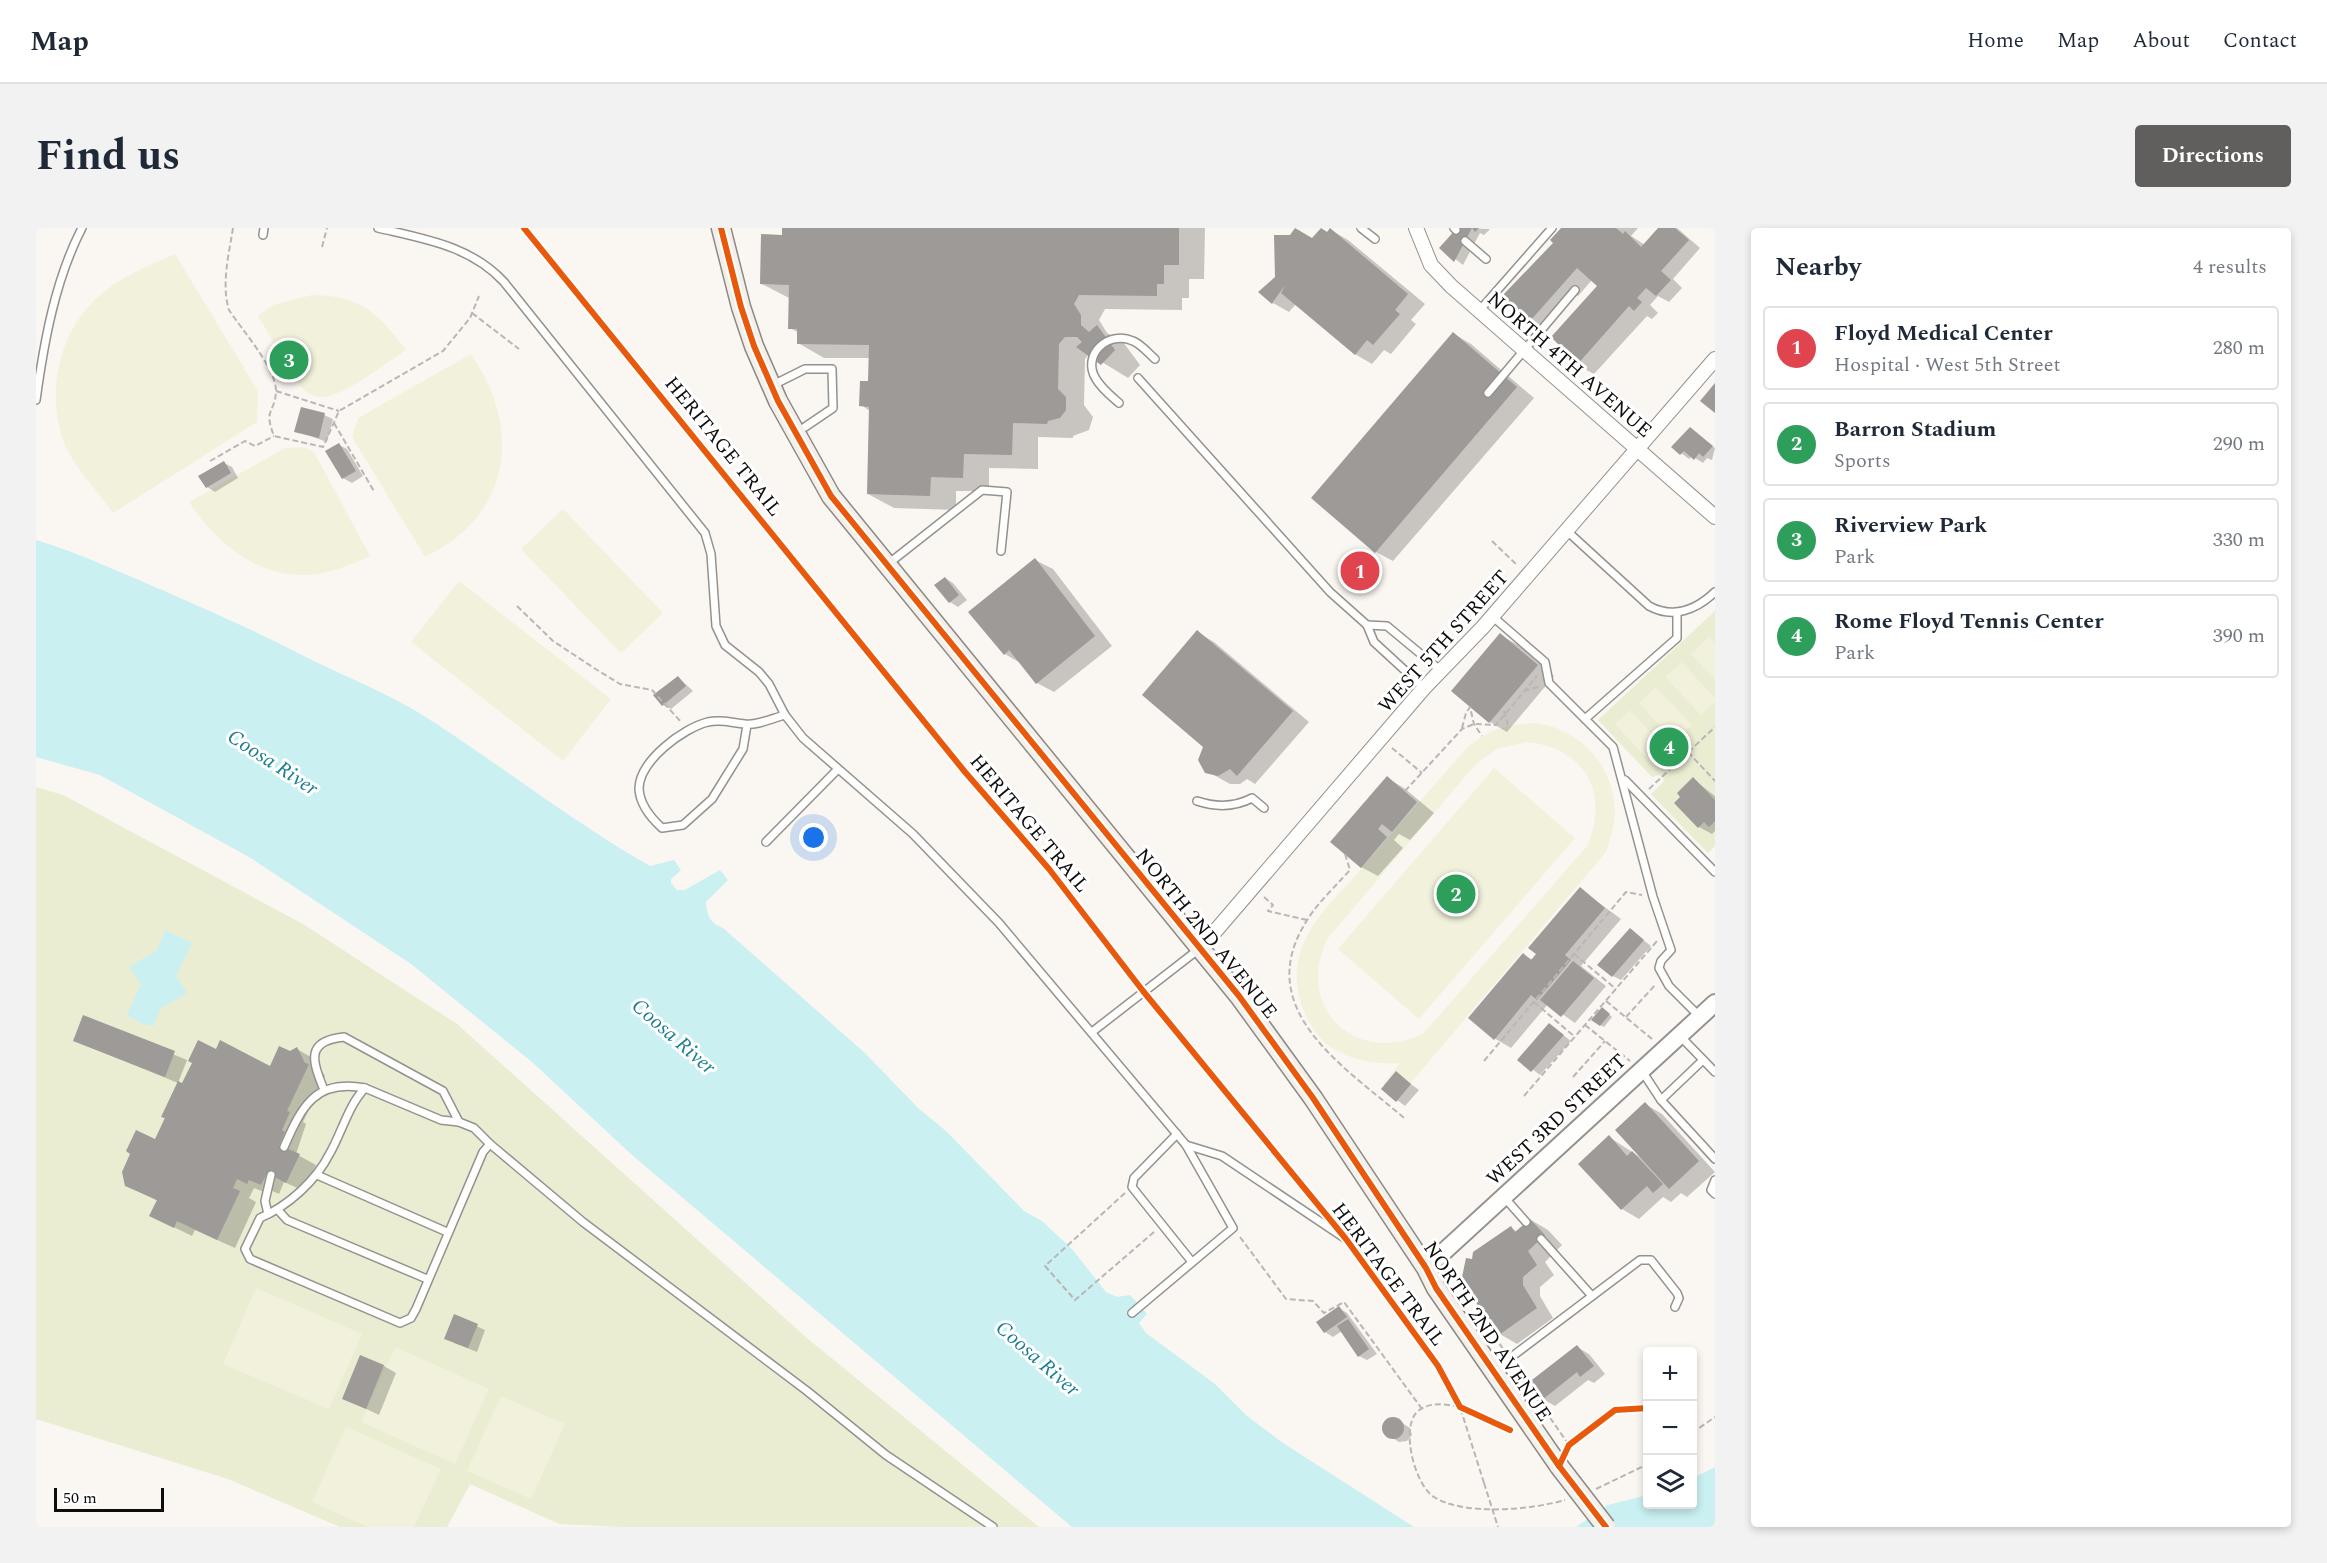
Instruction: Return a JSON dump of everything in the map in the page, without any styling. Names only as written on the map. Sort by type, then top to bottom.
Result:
[{"type":"main road","name":"NORTH 2ND AVENUE","points":[[721,228],[741,307],[771,385],[804,434],[831,496],[1274,1042],[1426,1268],[1436,1288],[1559,1466],[1606,1527]]},
{"type":"street","name":"NORTH 4TH AVENUE","points":[[1416,228],[1431,265],[1479,311],[1715,517]]},
{"type":"street","name":"WEST 5TH STREET","points":[[1200,949],[1424,688],[1492,616],[1715,359]]},
{"type":"street","name":"WEST 3RD STREET","points":[[1426,1268],[1715,1003]]},
{"type":"lane","points":[[36,400],[44,347],[56,301],[75,242],[82,228]]},
{"type":"lane","points":[[378,228],[462,250],[482,260],[504,282],[705,533],[711,554],[714,616],[718,633],[725,645],[749,662],[769,684],[785,715],[803,738],[913,834],[964,885],[1092,1032],[1186,1145],[1233,1228],[1132,1313]]},
{"type":"lane","points":[[1361,228],[1375,239]]},
{"type":"lane","points":[[1479,311],[1552,228]]},
{"type":"lane","points":[[1465,241],[1486,259]]},
{"type":"lane","points":[[1488,393],[1575,290]]},
{"type":"lane","points":[[1119,403],[1096,380],[1093,373],[1092,364],[1097,348],[1106,341],[1121,338],[1133,341],[1155,359]]},
{"type":"lane","points":[[771,385],[805,369],[832,369],[832,408],[804,434]]},
{"type":"lane","points":[[1138,378],[1275,527],[1330,592],[1367,625],[1374,642],[1424,688]]},
{"type":"lane","points":[[886,565],[982,490],[1006,492],[1001,551]]},
{"type":"lane","points":[[1566,531],[1649,606],[1658,611],[1677,612],[1695,608],[1715,592]]},
{"type":"lane","points":[[1585,719],[1677,638],[1677,612]]},
{"type":"lane","points":[[1492,616],[1545,662],[1549,683],[1613,747],[1653,897],[1671,950],[1659,965],[1662,976],[1700,1017]]},
{"type":"lane","points":[[1367,625],[1387,626],[1440,670]]},
{"type":"lane","points":[[747,725],[743,749],[712,799],[684,825],[662,828],[642,803],[640,782],[652,761],[688,729],[720,721],[747,725],[785,715]]},
{"type":"lane","points":[[766,842],[838,769]]},
{"type":"lane","points":[[1623,779],[1715,872]]},
{"type":"lane","points":[[1197,801],[1221,805],[1243,802],[1252,798],[1264,808]]},
{"type":"lane","points":[[1092,1032],[1200,949]]},
{"type":"lane","points":[[1679,1035],[1715,1072]]},
{"type":"lane","points":[[324,1090],[313,1058],[315,1052],[318,1045],[326,1039],[344,1037],[443,1091],[459,1122]]},
{"type":"lane","points":[[1661,1100],[1704,1060]]},
{"type":"lane","points":[[1641,1070],[1661,1100],[1715,1159]]},
{"type":"lane","points":[[284,1147],[307,1102],[324,1090],[344,1086],[365,1088],[441,1120],[459,1122],[474,1128],[583,1222],[807,1390],[886,1455],[971,1509],[993,1527]]},
{"type":"lane","points":[[365,1088],[356,1098],[330,1155],[317,1175],[278,1210],[260,1218],[245,1249],[250,1260],[390,1321],[400,1323],[411,1318],[483,1152],[490,1144]]},
{"type":"lane","points":[[1177,1134],[1134,1178],[1132,1187],[1192,1262]]},
{"type":"lane","points":[[1186,1145],[1222,1156],[1346,1239]]},
{"type":"lane","points":[[268,1214],[265,1201],[271,1175]]},
{"type":"lane","points":[[317,1175],[447,1232]]},
{"type":"lane","points":[[1715,1180],[1711,1190],[1715,1194]]},
{"type":"lane","points":[[1503,1196],[1526,1222]]},
{"type":"lane","points":[[278,1210],[287,1220],[428,1279]]},
{"type":"lane","points":[[1541,1239],[1592,1296]]},
{"type":"lane","points":[[1494,1370],[1636,1263],[1646,1259],[1655,1264],[1677,1293],[1679,1298],[1675,1307]]},
{"type":"path","points":[[233,228],[225,287],[226,302],[267,366],[276,391],[267,419],[274,436]]},
{"type":"path","points":[[322,247],[327,228]]},
{"type":"path","points":[[210,461],[245,441],[255,446],[274,436],[323,447],[339,411],[443,351],[456,338],[472,314],[479,296]]},
{"type":"path","points":[[472,314],[519,349]]},
{"type":"path","points":[[276,391],[339,411]]},
{"type":"path","points":[[334,423],[375,494]]},
{"type":"path","points":[[1492,541],[1528,575]]},
{"type":"path","points":[[517,606],[553,641],[594,668],[620,684],[652,690],[688,729]]},
{"type":"path","points":[[1405,791],[1462,729],[1474,724],[1496,725],[1504,712],[1546,665]]},
{"type":"path","points":[[1524,691],[1549,683]]},
{"type":"path","points":[[1462,729],[1470,707],[1474,724],[1482,736]]},
{"type":"path","points":[[1504,712],[1508,725]]},
{"type":"path","points":[[1641,797],[1715,728]]},
{"type":"path","points":[[1381,738],[1422,773]]},
{"type":"path","points":[[1688,752],[1715,781]]},
{"type":"path","points":[[1345,854],[1350,870],[1307,920],[1293,949],[1290,968],[1292,995],[1299,1017],[1316,1041],[1404,1118]]},
{"type":"path","points":[[1254,888],[1273,905],[1268,911],[1307,920]]},
{"type":"path","points":[[1484,1061],[1626,892],[1653,897]]},
{"type":"path","points":[[1524,1096],[1665,932]]},
{"type":"path","points":[[1574,954],[1616,989]]},
{"type":"path","points":[[1626,1017],[1662,976]]},
{"type":"path","points":[[1606,1001],[1664,1049]]},
{"type":"path","points":[[1534,1002],[1575,1037]]},
{"type":"path","points":[[1585,1025],[1641,1070]]},
{"type":"path","points":[[1573,1077],[1605,1041]]},
{"type":"path","points":[[1132,1187],[1045,1266],[1075,1300],[1162,1225]]},
{"type":"path","points":[[1233,1228],[1286,1299],[1313,1301],[1324,1313],[1344,1302],[1422,1409]]},
{"type":"path","points":[[1454,1397],[1460,1407],[1498,1527]]},
{"type":"path","points":[[1467,1411],[1444,1404],[1422,1409],[1415,1414],[1410,1427],[1410,1445],[1418,1475],[1424,1488],[1433,1496],[1454,1505],[1482,1509],[1521,1507],[1571,1497]]},
{"type":"path","points":[[1697,1430],[1715,1417]]},
{"type":"path","points":[[1559,1466],[1569,1445],[1578,1438]]},
{"type":"path","points":[[1591,1491],[1611,1484],[1643,1466]]},
{"type":"green space","points":[[175,254],[258,391],[257,422],[113,513],[78,467],[62,437],[56,403],[56,386],[63,351],[78,320],[98,297],[129,276]]},
{"type":"green space","points":[[312,295],[343,299],[367,309],[387,326],[406,350],[339,393],[319,397],[310,394],[299,385],[258,316],[273,305]]},
{"type":"green space","points":[[471,354],[487,383],[498,412],[502,440],[500,468],[491,495],[476,519],[454,540],[425,557],[352,437],[358,418]]},
{"type":"green space","points":[[304,447],[314,452],[370,556],[321,573],[286,574],[269,570],[237,554],[211,530],[189,502],[285,448]]},
{"type":"green space","points":[[563,509],[663,613],[621,653],[521,549]]},
{"type":"green space","points":[[459,581],[611,699],[563,761],[411,642]]},
{"type":"green space","points":[[1715,611],[1715,846],[1708,853],[1651,794],[1665,780],[1659,775],[1652,777],[1598,720]]},
{"type":"green space","points":[[1709,637],[1715,643],[1715,679],[1691,654]]},
{"type":"green space","points":[[1682,662],[1715,698],[1715,702],[1701,715],[1665,677]]},
{"type":"green space","points":[[1656,687],[1692,725],[1674,741],[1639,703]]},
{"type":"green space","points":[[1630,710],[1665,748],[1650,762],[1615,724]]},
{"type":"green space","points":[[1535,723],[1551,726],[1566,732],[1579,741],[1601,764],[1613,794],[1615,811],[1606,852],[1399,1097],[1383,1084],[1400,1063],[1375,1062],[1351,1057],[1329,1046],[1312,1027],[1298,992],[1297,972],[1300,953],[1311,930],[1326,908],[1463,752],[1487,734],[1505,727]],"holes":[[[1527,742],[1547,746],[1564,753],[1578,764],[1587,776],[1593,791],[1595,808],[1593,827],[1587,846],[1424,1033],[1399,1042],[1375,1042],[1355,1036],[1337,1024],[1325,1007],[1319,987],[1319,963],[1328,938],[1475,765],[1497,749]]]},
{"type":"green space","points":[[1494,768],[1575,838],[1419,1019],[1338,949]]},
{"type":"green space","points":[[36,787],[63,795],[303,924],[457,1024],[808,1339],[1039,1527],[621,1527],[559,1524],[470,1484],[447,1527],[340,1527],[228,1479],[36,1419]]},
{"type":"green space","points":[[256,1288],[362,1334],[329,1409],[223,1364]]},
{"type":"green space","points":[[395,1347],[489,1389],[455,1464],[361,1422]]},
{"type":"green space","points":[[501,1396],[565,1424],[531,1499],[467,1471]]},
{"type":"green space","points":[[346,1427],[441,1469],[414,1527],[368,1527],[312,1502]]},
{"type":"water","name":"Coosa River","points":[[36,540],[84,557],[196,605],[371,687],[416,711],[650,866],[674,860],[681,870],[671,879],[671,883],[677,890],[685,890],[720,870],[728,880],[706,902],[708,915],[712,921],[723,928],[865,1053],[1024,1211],[1042,1221],[1072,1249],[1106,1292],[1117,1297],[1130,1295],[1147,1314],[1139,1323],[1146,1333],[1215,1384],[1247,1416],[1283,1443],[1414,1527],[1072,1527],[632,1155],[532,1062],[411,964],[249,857],[100,775],[36,757]]},
{"type":"water","points":[[165,930],[192,943],[176,976],[187,993],[160,1009],[154,1026],[143,1024],[127,1015],[141,984],[129,967],[157,950]]},
{"type":"water","points":[[1715,1467],[1715,1527],[1576,1527],[1608,1505],[1643,1496],[1643,1509],[1697,1509],[1697,1476]]},
{"type":"building","points":[[782,228],[1179,228],[1179,265],[1164,265],[1164,284],[1157,284],[1157,296],[1079,295],[1074,304],[1081,315],[1081,325],[1089,332],[1097,325],[1115,350],[1101,365],[1076,347],[1082,342],[1077,337],[1065,337],[1059,344],[1058,389],[1066,397],[1066,410],[1060,418],[1048,421],[1047,424],[1013,423],[1012,455],[964,454],[963,478],[931,477],[930,496],[867,494],[869,407],[859,406],[860,381],[868,381],[869,345],[797,344],[797,329],[788,329],[789,285],[760,284],[761,234],[782,235]]},
{"type":"building","points":[[1295,228],[1312,238],[1321,228],[1327,232],[1330,228],[1408,294],[1395,310],[1400,314],[1373,345],[1367,340],[1355,355],[1281,293],[1285,285],[1272,304],[1258,292],[1275,277],[1274,235],[1290,235]]},
{"type":"building","points":[[1457,228],[1472,228],[1454,262],[1439,248]]},
{"type":"building","points":[[1561,228],[1616,228],[1623,234],[1625,231],[1641,247],[1658,228],[1675,228],[1689,240],[1661,271],[1671,280],[1656,296],[1646,288],[1637,298],[1642,302],[1634,311],[1629,306],[1576,366],[1557,349],[1560,346],[1551,337],[1597,286],[1577,268],[1530,321],[1502,296],[1553,243],[1550,240]]},
{"type":"building","points":[[1453,332],[1517,387],[1375,553],[1311,498]]},
{"type":"building","points":[[1715,383],[1715,413],[1700,401]]},
{"type":"building","points":[[301,407],[325,413],[319,438],[294,432]]},
{"type":"building","points":[[1690,427],[1713,446],[1703,457],[1699,453],[1694,460],[1684,451],[1680,455],[1671,447]]},
{"type":"building","points":[[339,443],[356,471],[342,479],[325,451]]},
{"type":"building","points":[[224,461],[231,473],[206,488],[198,476]]},
{"type":"building","points":[[1035,558],[1095,636],[1036,684],[1009,650],[1004,655],[968,612]]},
{"type":"building","points":[[945,577],[959,595],[949,603],[934,585]]},
{"type":"building","points":[[1197,630],[1293,711],[1237,776],[1230,769],[1218,776],[1205,773],[1198,760],[1203,747],[1142,695]]},
{"type":"building","points":[[1500,633],[1538,665],[1489,723],[1451,691]]},
{"type":"building","points":[[678,676],[686,686],[662,706],[653,695]]},
{"type":"building","points":[[1387,776],[1417,802],[1392,832],[1382,824],[1378,829],[1387,837],[1361,868],[1330,842]]},
{"type":"building","points":[[1693,777],[1715,800],[1715,821],[1709,827],[1704,822],[1698,828],[1674,803],[1680,797],[1677,793]]},
{"type":"building","points":[[1580,887],[1605,908],[1565,955],[1571,960],[1537,1000],[1531,995],[1494,1040],[1468,1018],[1523,953],[1531,960],[1536,954],[1528,948]]},
{"type":"building","points":[[1630,928],[1644,940],[1612,977],[1597,965]]},
{"type":"building","points":[[1573,961],[1594,978],[1561,1017],[1540,1000]]},
{"type":"building","points":[[1602,1007],[1610,1014],[1600,1026],[1591,1020]]},
{"type":"building","points":[[83,1015],[175,1051],[165,1077],[73,1041]]},
{"type":"building","points":[[1549,1023],[1564,1035],[1531,1072],[1517,1060]]},
{"type":"building","points":[[198,1040],[216,1049],[220,1040],[270,1066],[279,1046],[290,1051],[297,1047],[305,1063],[309,1064],[287,1111],[290,1112],[282,1130],[285,1132],[279,1145],[300,1154],[286,1183],[267,1173],[261,1185],[249,1180],[247,1184],[237,1179],[233,1188],[240,1191],[217,1240],[177,1221],[174,1228],[149,1216],[157,1200],[125,1186],[122,1172],[130,1154],[126,1151],[136,1130],[155,1139],[165,1118],[161,1117],[178,1081],[182,1083],[192,1063],[188,1061]]},
{"type":"building","points":[[1396,1071],[1411,1084],[1396,1102],[1381,1089]]},
{"type":"building","points":[[1645,1102],[1699,1161],[1669,1189],[1615,1130]]},
{"type":"building","points":[[1609,1135],[1627,1156],[1632,1151],[1663,1184],[1653,1193],[1647,1186],[1621,1210],[1578,1164]]},
{"type":"building","points":[[1530,1219],[1545,1235],[1528,1251],[1537,1265],[1523,1277],[1523,1285],[1537,1308],[1499,1335],[1466,1289],[1467,1283],[1461,1282],[1466,1258],[1472,1259],[1473,1252],[1511,1226],[1515,1232]]},
{"type":"building","points":[[1339,1306],[1347,1317],[1324,1333],[1316,1322]]},
{"type":"building","points":[[454,1314],[478,1324],[468,1348],[444,1339]]},
{"type":"building","points":[[1348,1319],[1369,1349],[1358,1357],[1337,1326]]},
{"type":"building","points":[[1577,1345],[1594,1366],[1580,1377],[1577,1372],[1542,1400],[1528,1383]]},
{"type":"building","points":[[360,1355],[384,1365],[366,1409],[342,1399]]},
{"type":"building","points":[[1393,1417],[1403,1424],[1404,1428],[1397,1438],[1393,1439],[1383,1432],[1382,1428],[1389,1418]]},
{"type":"cycle path","name":"HERITAGE TRAIL","points":[[524,228],[965,772],[1049,869],[1143,991],[1346,1239],[1438,1366],[1460,1407],[1510,1430]]},
{"type":"cycle path","points":[[721,228],[741,307],[754,346],[778,401],[831,496],[1239,996],[1313,1098],[1426,1268],[1436,1288],[1559,1466],[1606,1527]]},
{"type":"cycle path","points":[[1559,1466],[1569,1445],[1615,1410],[1643,1408]]},
{"type":"place","name":"Riverview Park","points":[[289,360]]},
{"type":"place","name":"Floyd Medical Center","points":[[1360,571]]},
{"type":"place","name":"Rome Floyd Tennis Center","points":[[1669,747]]},
{"type":"place","name":"Barron Stadium","points":[[1456,894]]}]
